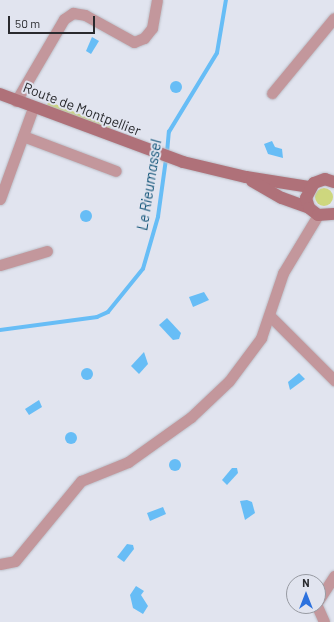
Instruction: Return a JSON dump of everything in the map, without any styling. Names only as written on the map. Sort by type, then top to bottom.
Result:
[{"type":"street","points":[[16,101],[64,19],[73,13],[85,15],[134,42],[144,38],[152,28],[157,0]]},
{"type":"street","points":[[272,93],[334,18]]},
{"type":"street","name":"Route de Montpellier","points":[[0,94],[33,108],[183,162],[246,177],[310,187]]},
{"type":"street","points":[[0,199],[33,108]]},
{"type":"street","points":[[23,136],[116,171]]},
{"type":"street","name":"Route de Montpellier","points":[[246,177],[282,198],[313,212]]},
{"type":"street","points":[[313,212],[306,198],[310,187],[319,180],[334,182]]},
{"type":"street","points":[[313,212],[334,214]]},
{"type":"street","points":[[0,564],[15,561],[81,481],[128,462],[210,401],[261,338],[270,316],[283,273],[313,212]]},
{"type":"street","points":[[0,265],[47,251]]},
{"type":"street","points":[[270,316],[334,380]]},
{"type":"street","points":[[326,588],[334,576]]},
{"type":"green space","points":[[48,101],[111,127],[107,129],[47,106]]},
{"type":"green space","points":[[320,188],[328,188],[333,193],[331,204],[328,206],[320,206],[315,201],[315,193]]},
{"type":"water","points":[[92,37],[99,41],[91,54],[86,51]]},
{"type":"water","points":[[174,81],[178,81],[182,87],[178,93],[174,93],[170,89],[170,85]]},
{"type":"water","points":[[272,141],[275,147],[282,149],[283,158],[268,154],[264,144]]},
{"type":"water","points":[[84,210],[88,210],[92,216],[88,222],[84,222],[80,218],[80,214]]},
{"type":"water","points":[[204,292],[209,300],[193,307],[189,297]]},
{"type":"water","points":[[167,318],[181,333],[179,339],[173,340],[159,325]]},
{"type":"water","points":[[144,352],[148,364],[139,374],[131,366]]},
{"type":"water","points":[[85,368],[89,368],[93,374],[89,380],[85,380],[81,376],[81,372]]},
{"type":"water","points":[[299,373],[305,379],[290,390],[288,382]]},
{"type":"water","points":[[39,400],[42,407],[29,415],[25,409]]},
{"type":"water","points":[[71,432],[75,434],[77,438],[75,442],[71,444],[67,442],[65,438],[67,434]]},
{"type":"water","points":[[173,459],[177,459],[181,465],[177,471],[173,471],[169,467],[169,463]]},
{"type":"water","points":[[232,468],[237,468],[238,473],[227,485],[222,480]]},
{"type":"water","points":[[247,500],[252,502],[255,513],[245,520],[240,501]]},
{"type":"water","points":[[163,507],[166,514],[150,521],[147,513]]},
{"type":"water","points":[[127,544],[133,545],[134,549],[124,562],[117,557]]},
{"type":"water","points":[[136,586],[144,591],[141,595],[148,606],[143,614],[133,608],[130,595]]},
{"type":"waterway","name":"Le Rieumassel","points":[[167,153],[169,132],[217,53],[226,0]]},
{"type":"waterway","name":"Le Rieumassel","points":[[0,330],[97,317],[108,312],[143,269],[158,217],[166,159]]}]
